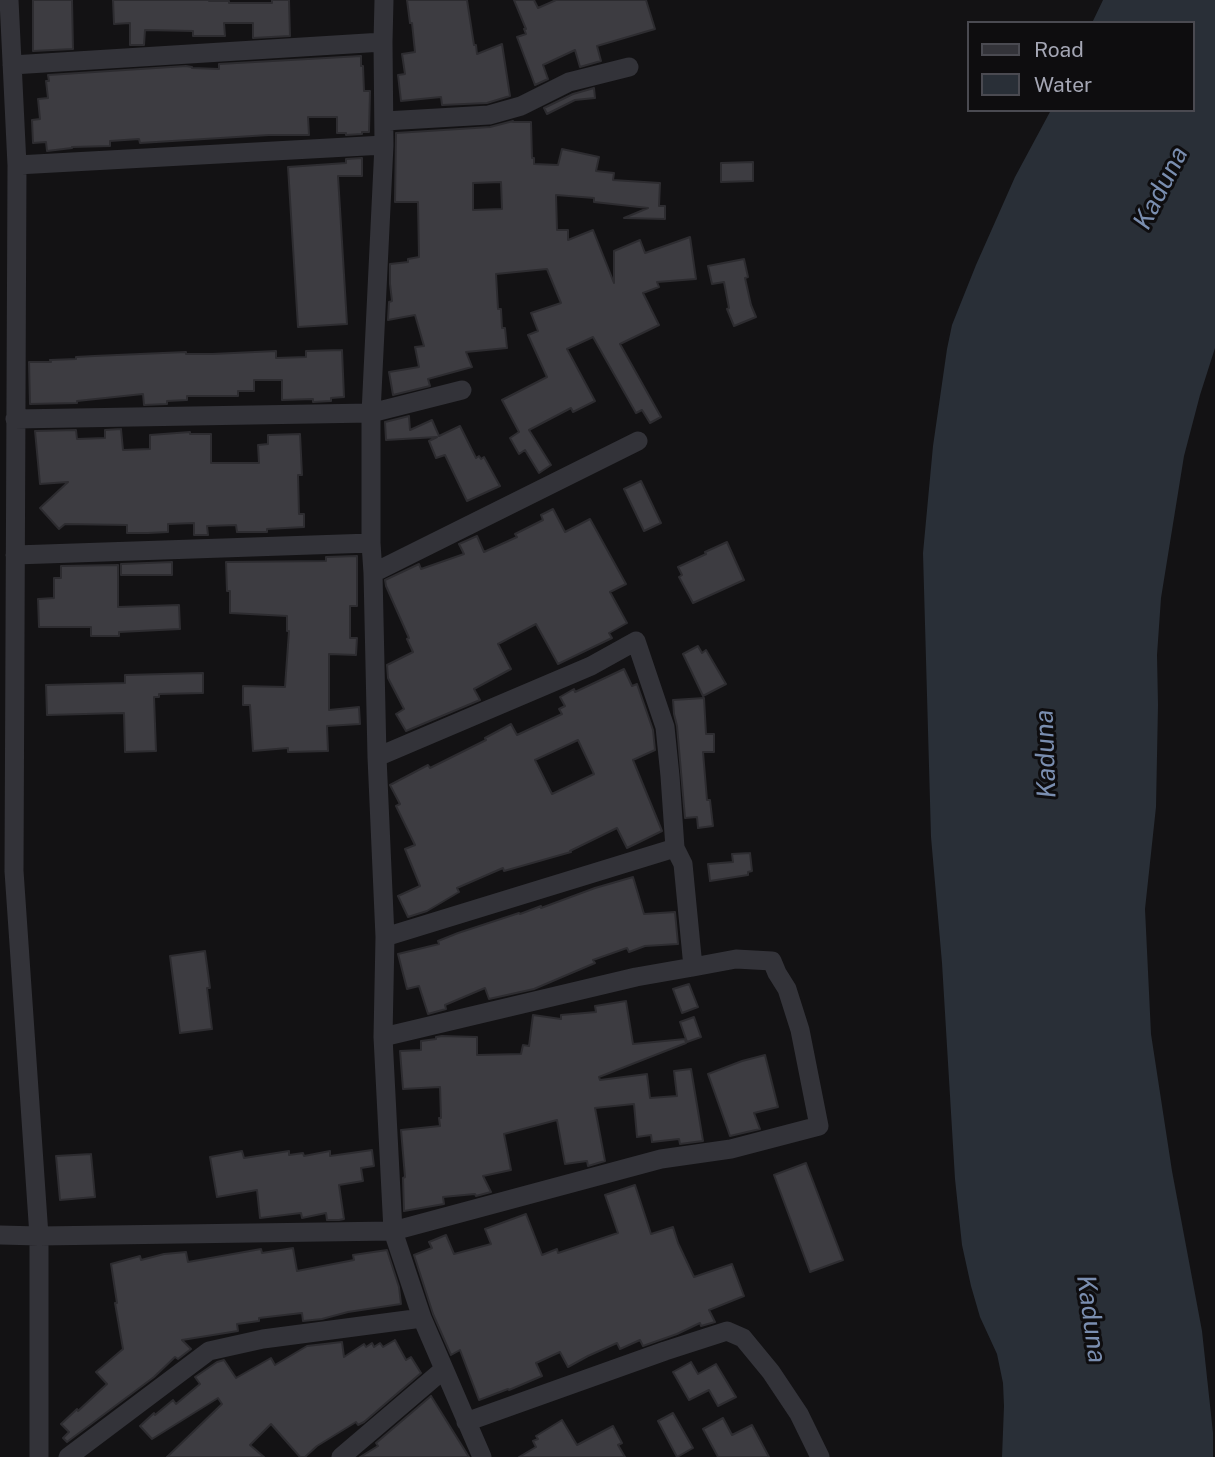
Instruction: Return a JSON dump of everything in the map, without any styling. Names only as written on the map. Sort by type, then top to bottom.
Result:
[{"type":"street","points":[[9,0],[17,165],[8,307],[15,419],[8,489],[15,555],[7,669],[7,871],[39,1236],[39,1457]]},
{"type":"street","points":[[384,0],[384,145],[371,413],[371,543],[385,937],[383,1037],[393,1231],[422,1318],[482,1457]]},
{"type":"street","points":[[12,65],[383,42]]},
{"type":"street","points":[[384,121],[489,116],[521,106],[569,82],[629,67]]},
{"type":"street","points":[[17,165],[384,145]]},
{"type":"street","points":[[15,419],[371,413],[462,390]]},
{"type":"street","points":[[373,573],[638,441]]},
{"type":"street","points":[[15,555],[371,543]]},
{"type":"street","points":[[377,757],[591,666],[636,641],[665,727],[675,848],[683,864],[693,967]]},
{"type":"street","points":[[385,937],[675,848]]},
{"type":"street","points":[[0,1235],[393,1231],[661,1159],[731,1149],[819,1126],[800,1030],[787,989],[772,961],[736,959],[636,977],[383,1037]]},
{"type":"street","points":[[68,1457],[209,1351],[263,1339],[422,1318]]},
{"type":"street","points":[[466,1422],[727,1331],[743,1338],[771,1372],[799,1414],[820,1457]]},
{"type":"street","points":[[341,1457],[443,1370]]},
{"type":"water","name":"Kaduna","points":[[1103,0],[1215,0],[1215,348],[1184,456],[1161,598],[1157,655],[1156,807],[1145,909],[1151,1034],[1172,1171],[1202,1331],[1213,1457],[1002,1457],[1003,1383],[997,1354],[980,1317],[971,1286],[962,1245],[955,1179],[942,963],[931,837],[923,553],[933,446],[952,325],[1015,177],[1050,112],[1194,112],[1194,21],[1093,21]]},
{"type":"building","points":[[33,0],[72,0],[73,49],[33,51]]},
{"type":"building","points":[[113,0],[272,3],[272,0],[289,0],[290,36],[253,38],[253,23],[224,23],[225,36],[193,36],[193,31],[145,30],[144,45],[130,45],[130,23],[114,24]]},
{"type":"building","points":[[407,0],[467,0],[477,54],[502,44],[510,96],[487,103],[442,105],[441,97],[401,101],[398,75],[405,74],[402,54],[415,52]]},
{"type":"building","points":[[514,0],[534,0],[538,8],[556,0],[646,0],[655,29],[597,46],[601,61],[580,67],[575,50],[543,65],[548,79],[535,85],[517,37],[526,34],[526,29]]},
{"type":"building","points":[[361,56],[364,91],[370,91],[369,132],[362,134],[337,133],[337,117],[308,117],[309,135],[140,143],[139,139],[110,141],[110,146],[47,151],[46,142],[33,143],[32,120],[40,119],[38,99],[48,98],[48,75],[186,66],[219,69],[219,64]]},
{"type":"building","points":[[594,88],[595,98],[575,100],[547,114],[544,108],[573,94]]},
{"type":"building","points":[[513,121],[531,122],[534,164],[558,165],[562,149],[599,157],[596,171],[614,173],[613,180],[660,183],[659,206],[665,206],[665,219],[624,218],[648,208],[594,202],[594,198],[556,195],[557,230],[568,230],[568,240],[593,230],[614,283],[614,251],[640,240],[645,253],[690,237],[696,279],[657,282],[659,287],[643,293],[659,325],[620,344],[661,417],[650,423],[642,410],[636,413],[593,337],[567,349],[595,401],[573,412],[571,408],[529,430],[551,465],[539,473],[525,450],[519,454],[510,438],[519,432],[502,400],[547,377],[528,335],[538,331],[531,313],[561,303],[547,269],[496,274],[498,309],[501,309],[507,348],[466,352],[472,367],[428,379],[430,386],[393,395],[389,372],[419,367],[415,347],[424,346],[415,315],[388,320],[389,302],[392,301],[390,264],[408,262],[408,259],[419,257],[418,202],[395,202],[396,133],[490,127]],"holes":[[[501,182],[502,209],[473,210],[473,183]]]},
{"type":"building","points":[[362,158],[362,176],[338,176],[347,324],[298,327],[288,167],[346,163],[346,159]]},
{"type":"building","points":[[753,162],[753,181],[721,182],[721,163]]},
{"type":"building","points":[[744,259],[748,277],[745,278],[756,317],[734,326],[727,309],[724,282],[712,284],[708,266]]},
{"type":"building","points":[[342,350],[344,397],[331,398],[331,401],[282,400],[282,380],[254,380],[254,391],[238,391],[238,396],[187,396],[187,400],[167,401],[167,404],[144,405],[143,394],[77,403],[30,404],[29,362],[186,352],[212,354],[276,351],[276,358],[306,357],[306,351]]},
{"type":"building","points":[[409,416],[410,430],[432,420],[439,436],[460,426],[476,458],[484,457],[500,486],[467,501],[445,455],[436,458],[429,441],[437,437],[386,440],[385,422]]},
{"type":"building","points":[[121,429],[123,450],[150,449],[150,435],[190,432],[211,434],[211,463],[259,463],[258,445],[268,444],[268,435],[300,434],[302,475],[298,475],[299,514],[304,514],[304,527],[267,529],[267,532],[237,532],[236,525],[207,526],[208,535],[194,535],[194,523],[168,524],[168,532],[148,533],[127,533],[127,525],[65,524],[59,529],[40,508],[68,482],[40,484],[35,431],[76,430],[77,439],[105,438],[105,430]]},
{"type":"building","points":[[641,481],[661,523],[644,531],[624,489]]},
{"type":"building","points":[[553,509],[565,532],[590,519],[626,584],[610,592],[627,623],[609,633],[612,638],[558,664],[536,624],[498,644],[511,669],[474,689],[480,700],[406,731],[396,714],[404,709],[388,678],[387,665],[413,652],[385,580],[419,564],[421,569],[464,554],[459,544],[477,536],[484,552],[517,537],[515,534],[543,520],[541,515]]},
{"type":"building","points":[[727,542],[744,580],[693,603],[679,577],[682,575],[678,567]]},
{"type":"building","points":[[357,556],[357,606],[350,606],[350,638],[357,638],[356,655],[329,654],[329,710],[359,707],[360,724],[327,726],[328,751],[288,752],[288,748],[253,751],[250,705],[243,705],[243,686],[285,687],[289,631],[287,616],[230,613],[226,562],[326,561],[326,557]]},
{"type":"building","points":[[172,562],[172,575],[121,575],[121,564]]},
{"type":"building","points":[[118,565],[118,607],[179,605],[180,629],[119,632],[119,636],[91,636],[91,627],[39,627],[38,599],[54,598],[54,578],[61,578],[61,566]]},
{"type":"building","points":[[698,646],[702,653],[706,650],[726,684],[703,696],[683,654]]},
{"type":"building","points":[[624,669],[632,686],[637,684],[653,730],[655,750],[633,760],[662,831],[627,848],[617,828],[571,852],[504,871],[503,868],[457,888],[459,892],[427,911],[408,917],[398,896],[420,886],[405,849],[415,845],[396,806],[400,804],[390,785],[486,740],[485,738],[511,724],[517,735],[562,714],[559,709],[565,706],[560,697],[574,689],[575,692]],"holes":[[[578,740],[594,774],[552,794],[535,760]]]},
{"type":"building","points":[[203,673],[203,693],[159,694],[159,697],[154,697],[156,751],[125,752],[124,713],[47,715],[46,685],[125,683],[125,675]]},
{"type":"building","points":[[704,698],[706,734],[714,734],[714,752],[703,752],[707,800],[710,800],[713,826],[698,828],[697,817],[685,818],[673,700]]},
{"type":"building","points":[[750,853],[752,871],[748,872],[748,875],[710,881],[708,864],[733,862],[732,854]]},
{"type":"building","points":[[633,877],[644,914],[675,912],[678,944],[645,946],[629,952],[627,948],[593,960],[595,963],[534,989],[489,999],[485,988],[445,1005],[446,1009],[428,1014],[419,986],[407,989],[398,954],[439,944],[438,941],[458,933]]},
{"type":"building","points":[[205,951],[212,1029],[180,1033],[170,956]]},
{"type":"building","points":[[689,984],[698,1007],[682,1013],[673,989]]},
{"type":"building","points":[[626,1001],[633,1044],[685,1039],[686,1043],[599,1077],[600,1080],[647,1074],[650,1098],[677,1096],[674,1071],[691,1069],[703,1141],[680,1144],[679,1139],[652,1142],[651,1135],[637,1137],[634,1104],[595,1108],[605,1161],[588,1166],[587,1161],[565,1164],[557,1120],[504,1134],[511,1170],[483,1176],[491,1192],[476,1196],[443,1197],[444,1204],[404,1211],[405,1177],[401,1130],[440,1126],[441,1118],[440,1087],[403,1089],[400,1051],[421,1050],[421,1041],[442,1036],[477,1037],[477,1055],[521,1054],[523,1045],[529,1046],[533,1015],[561,1019],[561,1015],[596,1012],[595,1006]]},
{"type":"building","points":[[694,1017],[701,1037],[687,1042],[680,1022]]},
{"type":"building","points":[[765,1055],[778,1107],[754,1113],[760,1129],[730,1136],[708,1074]]},
{"type":"building","points":[[372,1150],[374,1166],[361,1168],[363,1181],[339,1185],[344,1219],[339,1220],[327,1220],[326,1213],[302,1218],[301,1213],[260,1218],[257,1190],[217,1197],[210,1157],[242,1151],[244,1158],[289,1151],[289,1155],[303,1153],[304,1156],[330,1151],[330,1156]]},
{"type":"building","points":[[91,1154],[95,1197],[60,1200],[56,1156]]},
{"type":"building","points":[[806,1163],[843,1260],[810,1272],[774,1175]]},
{"type":"building","points":[[635,1185],[651,1234],[673,1227],[694,1277],[732,1264],[744,1296],[709,1310],[715,1322],[701,1326],[700,1323],[643,1346],[640,1340],[620,1349],[617,1343],[568,1367],[560,1352],[536,1363],[542,1376],[479,1400],[460,1350],[451,1355],[433,1314],[414,1255],[432,1248],[429,1242],[446,1235],[454,1254],[491,1244],[485,1229],[526,1214],[542,1255],[557,1249],[558,1253],[618,1233],[605,1195]]},
{"type":"building","points":[[293,1248],[297,1271],[354,1260],[353,1255],[387,1250],[399,1287],[401,1304],[303,1321],[302,1313],[259,1318],[259,1321],[237,1324],[238,1331],[182,1340],[191,1349],[178,1359],[175,1357],[154,1377],[67,1442],[63,1438],[69,1432],[61,1424],[107,1384],[96,1372],[123,1349],[111,1264],[140,1256],[141,1260],[186,1252],[188,1262],[261,1249],[262,1253]]},
{"type":"building","points":[[395,1340],[406,1360],[411,1357],[421,1373],[364,1422],[358,1425],[356,1422],[317,1446],[305,1457],[300,1457],[271,1424],[250,1445],[264,1457],[167,1457],[222,1404],[218,1398],[152,1439],[140,1426],[173,1400],[176,1404],[200,1384],[195,1377],[217,1362],[224,1360],[236,1378],[271,1358],[275,1365],[307,1346],[342,1342],[344,1357],[364,1344],[366,1347],[372,1343],[374,1347],[380,1343],[383,1347]]},
{"type":"building","points":[[691,1362],[698,1374],[716,1364],[736,1397],[718,1406],[709,1390],[689,1400],[673,1372]]},
{"type":"building","points":[[431,1396],[469,1457],[360,1457],[378,1446],[376,1443]]},
{"type":"building","points":[[673,1413],[693,1448],[677,1457],[658,1421]]},
{"type":"building","points":[[723,1418],[732,1435],[752,1425],[769,1457],[718,1457],[703,1429]]},
{"type":"building","points":[[562,1420],[577,1445],[613,1426],[622,1443],[618,1445],[625,1457],[519,1457],[536,1447],[533,1441],[538,1439],[536,1436]]}]
